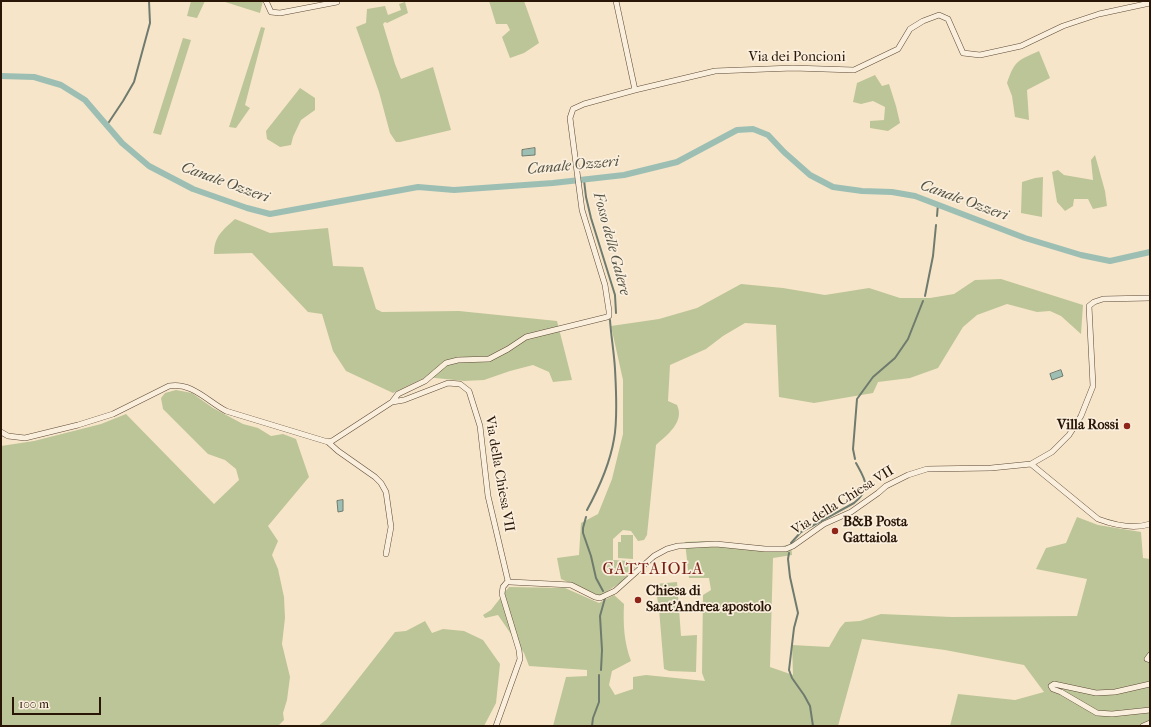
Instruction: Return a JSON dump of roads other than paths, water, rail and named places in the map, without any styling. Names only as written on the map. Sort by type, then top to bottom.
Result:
[{"type":"street","points":[[266,1],[271,12],[280,13],[337,1]]},
{"type":"street","points":[[328,442],[332,441],[392,402],[398,394],[424,381],[446,363],[458,360],[489,359],[526,337],[599,320],[609,316],[605,285],[582,210],[570,118],[574,109],[584,104],[635,90],[616,1]]},
{"type":"street","name":"Via dei Poncioni","points":[[635,90],[715,71],[793,68],[854,70],[898,49],[910,29],[923,21],[939,15],[948,20],[963,53],[980,55],[1021,46],[1063,26],[1099,14],[1150,3]]},
{"type":"street","name":"Via della Chiesa VII","points":[[392,402],[404,400],[448,383],[460,384],[469,391],[480,426],[488,496],[508,581],[571,585],[600,598],[615,591],[654,556],[667,548],[716,544],[765,549],[786,549],[793,546],[824,524],[850,512],[897,479],[908,475],[927,469],[991,468],[1030,464],[1052,452],[1069,435],[1081,416],[1093,386],[1089,306],[1094,302],[1103,299],[1150,298]]},
{"type":"street","points":[[1,432],[8,436],[25,438],[78,425],[113,414],[169,386],[177,384],[184,385],[226,411],[328,442],[338,451],[375,477],[381,483],[386,492],[392,527],[386,554]]},
{"type":"street","points":[[1030,464],[1098,519],[1106,522],[1139,527],[1150,524]]},
{"type":"street","points":[[496,726],[520,659],[520,650],[502,594],[503,587],[508,581]]},
{"type":"street","points":[[1150,655],[1147,659],[1150,660]]},
{"type":"street","points":[[1150,684],[1115,692],[1096,693],[1054,684],[1051,686],[1053,689],[1098,713],[1112,714],[1150,710]]},
{"type":"street","points":[[1143,726],[1150,724]]},
{"type":"water","points":[[535,148],[535,155],[522,156],[522,150]]},
{"type":"water","points":[[1061,370],[1063,376],[1052,380],[1050,374]]},
{"type":"water","points":[[343,500],[343,511],[338,512],[337,501]]},
{"type":"waterway","points":[[107,125],[134,82],[150,23],[149,1]]},
{"type":"waterway","name":"Canale Ozzeri","points":[[1,76],[34,77],[61,85],[85,100],[122,143],[149,166],[193,189],[247,208],[270,214],[418,187],[454,190],[553,183],[624,175],[677,162],[737,130],[753,129],[768,135],[784,152],[810,175],[833,187],[862,191],[892,192],[915,196],[1025,238],[1081,255],[1110,261],[1150,252]]},
{"type":"waterway","name":"Fosso delle Galere","points":[[584,180],[591,218],[615,295],[616,313]]},
{"type":"waterway","points":[[937,216],[938,204]]},
{"type":"waterway","points":[[925,296],[933,256],[936,225]]},
{"type":"waterway","points":[[855,459],[853,449],[857,399],[873,377],[895,358],[908,339],[923,301]]},
{"type":"waterway","name":"Fosso delle Galere","points":[[587,510],[607,466],[615,431],[616,385],[610,320]]},
{"type":"waterway","points":[[791,543],[801,532],[854,503],[860,498],[866,484],[856,463]]},
{"type":"waterway","name":"Fosso delle Galere","points":[[586,517],[583,533],[591,556],[596,578],[603,591]]},
{"type":"waterway","points":[[789,553],[788,559],[790,577],[798,613],[794,628],[789,670],[792,678],[810,706],[813,726]]},
{"type":"waterway","name":"Fosso delle Galere","points":[[601,670],[602,650],[600,616],[605,598]]},
{"type":"waterway","name":"Fosso delle Galere","points":[[592,726],[593,718],[599,702],[599,675]]},
{"type":"place","name":"Villa Rossi","points":[[1127,426]]},
{"type":"place","name":"B&B Posta Gattaiola","points":[[835,531]]},
{"type":"place","name":"Chiesa di Sant'Andrea apostolo","points":[[638,600]]},
{"type":"district","name":"GATTAIOLA","points":[[653,570]]}]
